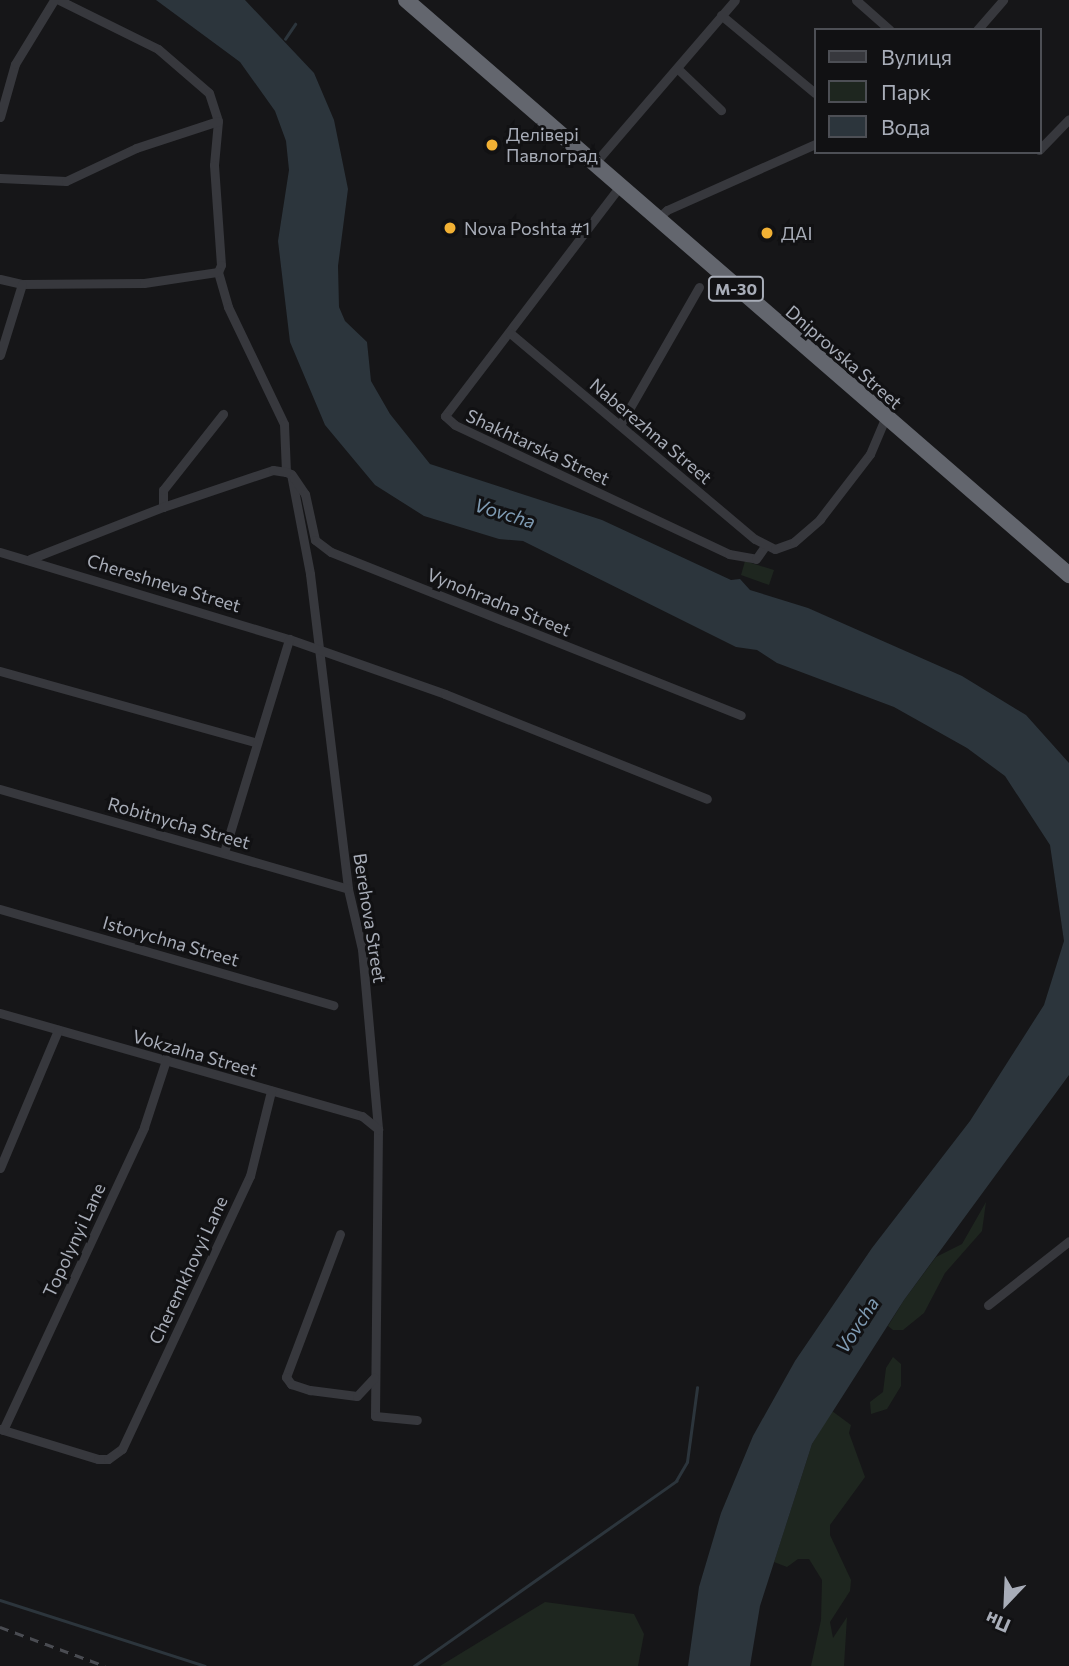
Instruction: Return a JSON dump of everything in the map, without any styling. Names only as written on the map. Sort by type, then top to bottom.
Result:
[{"type":"highway","name":"Dniprovska Street","points":[[406,0],[1069,575]]},
{"type":"street","points":[[0,117],[15,64],[54,0]]},
{"type":"street","points":[[0,178],[66,181],[136,148],[218,121],[201,81],[158,49],[59,0]]},
{"type":"street","points":[[594,164],[735,0]]},
{"type":"street","points":[[856,0],[888,28]]},
{"type":"street","points":[[979,28],[1003,0]]},
{"type":"street","points":[[721,15],[814,92]]},
{"type":"street","points":[[677,68],[721,110]]},
{"type":"street","points":[[1041,148],[1069,119]]},
{"type":"street","name":"Berehova Street","points":[[218,121],[214,165],[221,265],[218,272],[228,307],[284,424],[289,473],[310,574],[317,650],[348,889],[362,948],[378,1129],[374,1416],[417,1420]]},
{"type":"street","points":[[658,219],[667,210],[814,144]]},
{"type":"street","name":"Shakhtarska Street","points":[[620,186],[510,333],[447,411],[449,421],[729,554],[756,559],[770,548]]},
{"type":"street","points":[[0,279],[22,284],[144,283],[218,272]]},
{"type":"street","points":[[0,355],[22,284]]},
{"type":"street","points":[[620,425],[699,286]]},
{"type":"street","name":"Naberezhna Street","points":[[510,333],[770,548]]},
{"type":"street","points":[[163,507],[163,490],[223,414]]},
{"type":"street","points":[[770,548],[794,542],[820,519],[870,454],[886,419]]},
{"type":"street","points":[[30,559],[163,507],[274,470],[289,473]]},
{"type":"street","name":"Vynohradna Street","points":[[289,473],[305,494],[315,540],[331,552],[741,715]]},
{"type":"street","name":"Chereshneva Street","points":[[0,552],[289,639],[317,650]]},
{"type":"street","points":[[224,852],[255,742],[289,639]]},
{"type":"street","points":[[317,650],[453,696],[707,799]]},
{"type":"street","points":[[0,671],[255,742]]},
{"type":"street","name":"Robitnycha Street","points":[[0,789],[348,889]]},
{"type":"street","name":"Istorychna Street","points":[[0,909],[333,1005]]},
{"type":"street","name":"Vokzalna Street","points":[[0,1013],[362,1116],[378,1129]]},
{"type":"street","points":[[0,1168],[58,1030]]},
{"type":"street","name":"Topolynyi Lane","points":[[2,1430],[144,1127],[166,1060]]},
{"type":"street","name":"Cheremkhovyi Lane","points":[[2,1430],[98,1459],[116,1455],[250,1176],[271,1091]]},
{"type":"street","points":[[340,1234],[286,1377],[291,1384],[310,1390],[357,1396],[374,1378]]},
{"type":"street","points":[[988,1305],[1069,1241]]},
{"type":"green space","points":[[745,561],[774,570],[769,585],[741,575]]},
{"type":"green space","points":[[986,1202],[982,1231],[945,1273],[924,1313],[903,1330],[893,1330],[888,1326],[904,1300],[936,1257],[962,1244]]},
{"type":"green space","points":[[893,1357],[901,1364],[901,1386],[887,1409],[871,1414],[870,1402],[883,1392],[886,1368]]},
{"type":"green space","points":[[832,1411],[851,1425],[849,1433],[865,1477],[830,1525],[830,1535],[851,1580],[850,1591],[830,1622],[833,1638],[847,1617],[844,1666],[811,1666],[821,1620],[822,1580],[809,1559],[798,1559],[787,1567],[774,1562],[812,1444]]},
{"type":"green space","points":[[545,1602],[634,1614],[644,1634],[638,1666],[440,1666]]},
{"type":"water","name":"Vovcha","points":[[156,0],[245,0],[314,73],[334,120],[348,189],[338,266],[339,307],[345,321],[367,342],[371,381],[390,414],[430,464],[602,520],[731,580],[740,579],[750,590],[808,608],[962,676],[1026,715],[1069,763],[1069,1075],[904,1300],[812,1444],[760,1606],[750,1666],[688,1666],[699,1587],[721,1513],[753,1436],[795,1361],[872,1248],[970,1121],[1044,1005],[1064,941],[1050,845],[1005,776],[967,748],[894,707],[777,663],[757,650],[736,647],[523,541],[499,539],[424,516],[375,485],[325,425],[290,342],[278,241],[289,170],[286,141],[275,111],[240,62]]},
{"type":"waterway","points":[[285,39],[295,24]]},
{"type":"waterway","points":[[414,1666],[676,1481],[687,1462],[697,1388]]},
{"type":"waterway","points":[[0,1600],[205,1666]]},
{"type":"railway","points":[[0,1627],[105,1666]]},
{"type":"place","name":"Делівері Павлоград","points":[[492,145]]},
{"type":"place","name":"Nova Poshta #1","points":[[450,228]]},
{"type":"place","name":"ДАІ","points":[[767,233]]}]
